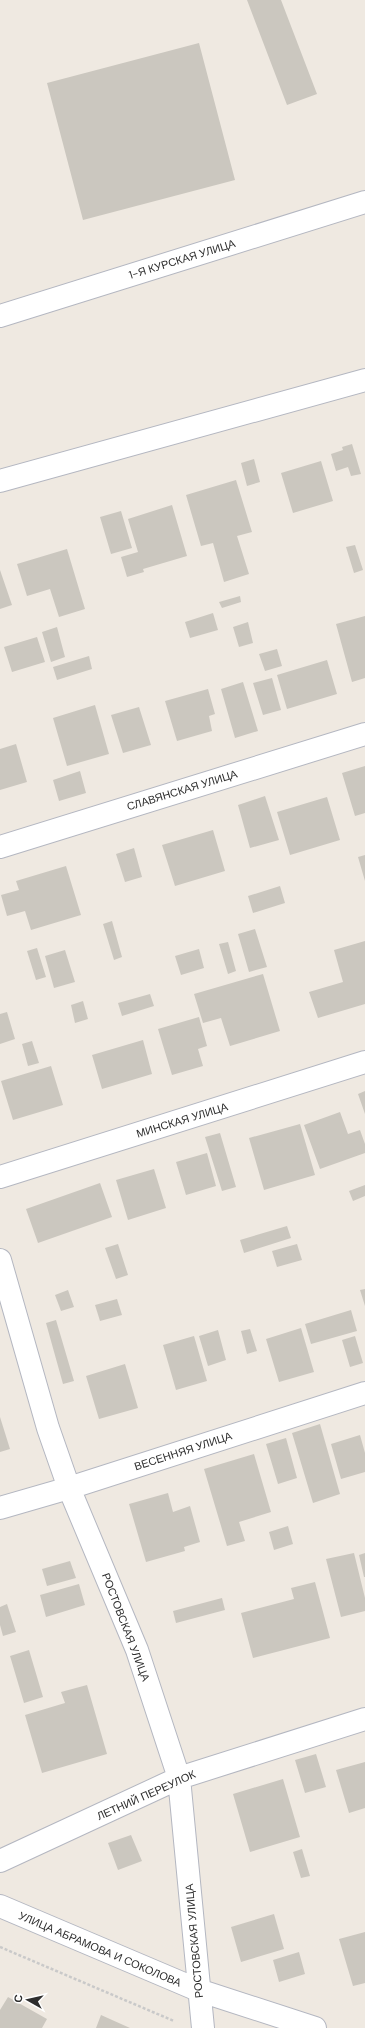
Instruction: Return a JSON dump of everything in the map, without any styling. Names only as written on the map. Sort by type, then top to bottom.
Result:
[{"type":"street","name":"1-Я КУРСКАЯ УЛИЦА","points":[[0,316],[365,202]]},
{"type":"street","points":[[0,481],[365,380]]},
{"type":"street","name":"СЛАВЯНСКАЯ УЛИЦА","points":[[0,847],[365,734]]},
{"type":"street","name":"МИНСКАЯ УЛИЦА","points":[[0,1177],[365,1062]]},
{"type":"street","name":"РОСТОВСКАЯ УЛИЦА","points":[[0,1260],[48,1428],[69,1488],[137,1650],[179,1778],[198,1990],[203,2028]]},
{"type":"street","name":"ВЕСЕННЯЯ УЛИЦА","points":[[0,1508],[69,1488],[365,1393]]},
{"type":"street","name":"ЛЕТНИЙ ПЕРЕУЛОК","points":[[0,1861],[179,1778],[365,1719]]},
{"type":"street","name":"УЛИЦА АБРАМОВА И СОКОЛОВА","points":[[0,1906],[198,1990],[315,2028]]},
{"type":"path","points":[[0,1947],[174,2022]]},
{"type":"building","points":[[247,0],[281,0],[317,94],[287,105]]},
{"type":"building","points":[[199,43],[235,180],[83,220],[47,83]]},
{"type":"building","points":[[352,444],[361,474],[351,476],[348,467],[336,471],[331,454],[343,450],[342,447]]},
{"type":"building","points":[[254,459],[260,482],[247,486],[241,463]]},
{"type":"building","points":[[321,461],[333,501],[293,513],[281,473]]},
{"type":"building","points":[[236,480],[252,532],[237,536],[249,574],[224,582],[213,543],[201,546],[186,495]]},
{"type":"building","points":[[172,505],[187,556],[143,569],[144,572],[127,577],[121,557],[138,552],[128,519]]},
{"type":"building","points":[[121,511],[132,548],[111,554],[100,517]]},
{"type":"building","points":[[355,545],[363,570],[354,573],[346,547]]},
{"type":"building","points":[[67,549],[85,609],[59,617],[50,589],[27,596],[17,564]]},
{"type":"building","points":[[0,570],[12,605],[0,609]]},
{"type":"building","points":[[240,596],[241,602],[222,608],[219,602]]},
{"type":"building","points":[[213,613],[218,630],[190,638],[185,622]]},
{"type":"building","points":[[365,616],[365,678],[352,682],[336,624]]},
{"type":"building","points":[[248,622],[253,643],[239,647],[233,627]]},
{"type":"building","points":[[57,627],[65,657],[51,662],[42,632]]},
{"type":"building","points":[[37,637],[45,662],[12,672],[4,647]]},
{"type":"building","points":[[277,649],[282,666],[265,671],[259,654]]},
{"type":"building","points":[[89,656],[92,669],[57,680],[53,667]]},
{"type":"building","points":[[327,660],[337,694],[287,709],[277,675]]},
{"type":"building","points":[[272,678],[281,710],[263,715],[253,683]]},
{"type":"building","points":[[243,682],[258,731],[235,738],[221,689]]},
{"type":"building","points":[[208,689],[215,714],[209,716],[212,731],[177,741],[165,701]]},
{"type":"building","points":[[95,705],[109,754],[67,766],[53,718]]},
{"type":"building","points":[[139,707],[151,745],[123,753],[111,715]]},
{"type":"building","points":[[16,744],[27,782],[0,790],[0,749]]},
{"type":"building","points":[[365,766],[365,813],[355,816],[342,773]]},
{"type":"building","points":[[80,771],[86,793],[59,801],[53,780]]},
{"type":"building","points":[[265,796],[279,840],[250,848],[238,805]]},
{"type":"building","points":[[327,797],[340,840],[290,855],[277,812]]},
{"type":"building","points":[[213,830],[225,871],[175,886],[162,845]]},
{"type":"building","points":[[134,848],[142,877],[125,882],[116,854]]},
{"type":"building","points":[[365,855],[365,881],[358,857]]},
{"type":"building","points":[[66,866],[81,915],[31,930],[25,911],[7,916],[1,895],[19,890],[16,881]]},
{"type":"building","points":[[280,886],[285,903],[253,913],[248,896]]},
{"type":"building","points":[[112,921],[122,957],[114,960],[103,924]]},
{"type":"building","points":[[255,929],[267,967],[249,972],[238,934]]},
{"type":"building","points":[[365,941],[365,1004],[318,1018],[309,992],[343,982],[334,950]]},
{"type":"building","points":[[228,942],[236,971],[228,974],[219,944]]},
{"type":"building","points":[[37,948],[46,977],[36,980],[27,951]]},
{"type":"building","points":[[199,949],[204,968],[181,975],[175,956]]},
{"type":"building","points":[[65,950],[75,982],[54,988],[45,956]]},
{"type":"building","points":[[263,974],[280,1031],[230,1046],[221,1018],[203,1023],[194,994]]},
{"type":"building","points":[[150,994],[154,1006],[122,1016],[118,1003]]},
{"type":"building","points":[[83,1001],[88,1019],[75,1023],[71,1005]]},
{"type":"building","points":[[7,1012],[15,1039],[0,1044],[0,1014]]},
{"type":"building","points":[[199,1017],[207,1046],[198,1049],[203,1066],[172,1075],[158,1029]]},
{"type":"building","points":[[143,1040],[152,1074],[102,1089],[92,1055]]},
{"type":"building","points":[[32,1041],[39,1063],[28,1066],[22,1044]]},
{"type":"building","points":[[51,1066],[63,1105],[13,1120],[1,1081]]},
{"type":"building","points":[[365,1091],[365,1114],[358,1094]]},
{"type":"building","points":[[340,1112],[348,1134],[360,1130],[365,1144],[365,1153],[320,1169],[304,1125]]},
{"type":"building","points":[[300,1124],[315,1175],[264,1190],[249,1138]]},
{"type":"building","points":[[220,1133],[236,1187],[222,1191],[205,1137]]},
{"type":"building","points":[[207,1153],[216,1186],[186,1195],[176,1162]]},
{"type":"building","points":[[154,1169],[166,1208],[128,1220],[116,1180]]},
{"type":"building","points":[[100,1183],[112,1217],[38,1243],[26,1209]]},
{"type":"building","points":[[365,1185],[365,1196],[353,1201],[349,1191]]},
{"type":"building","points":[[287,1226],[291,1238],[244,1253],[240,1240]]},
{"type":"building","points":[[118,1244],[128,1275],[116,1279],[105,1248]]},
{"type":"building","points":[[297,1244],[302,1260],[277,1267],[272,1251]]},
{"type":"building","points":[[365,1289],[365,1306],[360,1290]]},
{"type":"building","points":[[68,1290],[74,1307],[61,1311],[55,1295]]},
{"type":"building","points":[[117,1299],[122,1315],[100,1321],[95,1305]]},
{"type":"building","points":[[351,1310],[357,1331],[311,1344],[305,1324]]},
{"type":"building","points":[[56,1320],[74,1381],[63,1384],[46,1323]]},
{"type":"building","points":[[301,1328],[314,1372],[279,1382],[266,1339]]},
{"type":"building","points":[[250,1329],[257,1351],[247,1354],[241,1331]]},
{"type":"building","points":[[218,1330],[226,1360],[208,1366],[199,1336]]},
{"type":"building","points":[[194,1336],[207,1381],[176,1390],[163,1345]]},
{"type":"building","points":[[355,1336],[363,1363],[350,1367],[342,1340]]},
{"type":"building","points":[[125,1364],[138,1408],[99,1419],[86,1376]]},
{"type":"building","points":[[0,1417],[10,1449],[0,1452]]},
{"type":"building","points":[[320,1424],[340,1494],[313,1503],[292,1433]]},
{"type":"building","points":[[360,1435],[365,1453],[365,1472],[341,1479],[331,1444]]},
{"type":"building","points":[[286,1438],[297,1478],[278,1484],[266,1444]]},
{"type":"building","points":[[254,1454],[271,1512],[239,1522],[245,1541],[227,1546],[204,1469]]},
{"type":"building","points":[[168,1493],[173,1512],[190,1506],[200,1542],[184,1547],[185,1551],[146,1562],[129,1504]]},
{"type":"building","points":[[288,1526],[293,1544],[274,1550],[269,1532]]},
{"type":"building","points":[[354,1553],[365,1598],[365,1611],[341,1617],[326,1559]]},
{"type":"building","points":[[365,1553],[365,1577],[364,1577],[359,1555]]},
{"type":"building","points":[[70,1561],[76,1578],[47,1586],[42,1569]]},
{"type":"building","points":[[315,1582],[330,1638],[253,1658],[241,1613],[294,1599],[291,1588]]},
{"type":"building","points":[[79,1584],[85,1605],[46,1617],[40,1595]]},
{"type":"building","points":[[222,1598],[225,1610],[176,1623],[173,1611]]},
{"type":"building","points":[[7,1604],[16,1632],[3,1636],[0,1625],[0,1607]]},
{"type":"building","points":[[29,1650],[43,1697],[24,1703],[10,1656]]},
{"type":"building","points":[[87,1685],[107,1754],[42,1773],[25,1715],[65,1703],[61,1692]]},
{"type":"building","points":[[316,1754],[326,1787],[305,1793],[295,1760]]},
{"type":"building","points":[[365,1762],[365,1808],[349,1813],[336,1770]]},
{"type":"building","points":[[283,1779],[300,1837],[250,1852],[233,1794]]},
{"type":"building","points":[[131,1835],[142,1861],[118,1870],[108,1843]]},
{"type":"building","points":[[302,1849],[310,1876],[301,1878],[293,1852]]},
{"type":"building","points":[[274,1914],[284,1949],[241,1962],[231,1927]]},
{"type":"building","points":[[365,1932],[365,1983],[353,1986],[339,1939]]},
{"type":"building","points":[[299,1952],[305,1974],[279,1982],[273,1960]]},
{"type":"building","points":[[8,1997],[47,2019],[42,2028],[0,2028],[0,2010]]},
{"type":"building","points":[[101,2015],[130,2028],[96,2028]]}]
